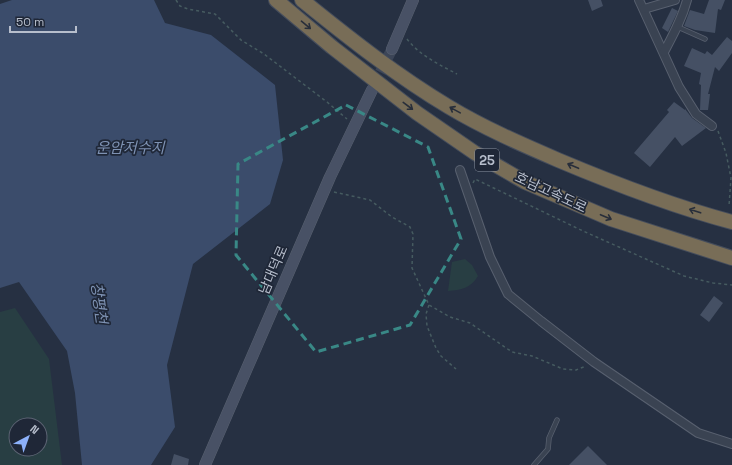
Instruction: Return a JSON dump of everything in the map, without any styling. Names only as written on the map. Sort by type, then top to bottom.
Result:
[{"type":"highway","name":"호남고속도로","points":[[276,0],[332,47],[417,113],[475,153],[525,182],[611,219],[732,258]]},
{"type":"highway","name":"25","points":[[302,0],[373,55],[415,85],[450,107],[483,125],[520,143],[624,187],[699,213],[732,222]]},
{"type":"main road","points":[[392,49],[413,0]]},
{"type":"main road","name":"남대덕로","points":[[205,465],[324,189],[372,90]]},
{"type":"street","points":[[639,0],[679,87],[696,114],[712,126]]},
{"type":"street","points":[[644,9],[675,0]]},
{"type":"street","points":[[664,52],[678,27],[687,0]]},
{"type":"street","points":[[460,170],[490,257],[508,294],[594,362],[698,433],[732,444]]},
{"type":"lane","points":[[678,27],[705,39]]},
{"type":"lane","points":[[534,465],[548,449],[549,438],[557,420]]},
{"type":"path","points":[[176,0],[180,6],[188,9],[215,14],[241,40],[264,54],[355,125]]},
{"type":"path","points":[[401,29],[412,45],[437,63],[458,74]]},
{"type":"path","points":[[712,126],[718,129],[726,153],[731,178],[729,206]]},
{"type":"path","points":[[467,190],[476,179],[583,231],[684,276],[713,283],[732,284]]},
{"type":"path","points":[[324,189],[370,200],[392,217],[410,227],[413,234],[412,268],[429,305],[450,317],[470,323],[512,352],[532,356],[563,369],[576,370],[594,362]]},
{"type":"path","points":[[429,305],[426,314],[427,326],[436,348],[441,356],[456,369]]},
{"type":"highlighted area","points":[[346,105],[428,147],[461,239],[410,325],[316,352],[236,255],[238,164]]},
{"type":"green space","points":[[465,259],[472,265],[478,276],[469,286],[465,288],[448,291],[452,262]]},
{"type":"green space","points":[[15,308],[49,359],[62,465],[0,465],[0,312]]},
{"type":"water","name":"운암저수지","points":[[12,0],[154,0],[165,23],[211,35],[275,85],[283,160],[270,204],[193,264],[167,365],[175,427],[151,465],[82,465],[75,393],[67,351],[19,282],[0,288],[0,4]]},
{"type":"building","points":[[588,0],[601,0],[603,6],[592,11]]},
{"type":"building","points":[[709,0],[725,0],[721,10],[718,9],[715,33],[695,30],[684,26],[690,10],[704,14]]},
{"type":"building","points":[[672,8],[678,11],[668,32],[662,28]]},
{"type":"building","points":[[727,37],[732,41],[732,53],[719,71],[715,67],[708,94],[710,94],[708,110],[700,110],[701,85],[699,84],[701,73],[684,66],[692,48],[705,54],[707,51],[712,55]]},
{"type":"building","points":[[674,102],[685,109],[692,118],[706,128],[682,146],[675,137],[650,167],[634,153],[669,112],[667,110]]},
{"type":"building","points":[[714,296],[723,303],[709,322],[700,315]]},
{"type":"building","points":[[588,446],[607,465],[569,465]]},
{"type":"building","points":[[174,454],[189,459],[188,465],[171,465]]},
{"type":"tunnel","points":[[373,87],[392,49]]},
{"type":"water label","name":"창평천","points":[[99,303]]}]
